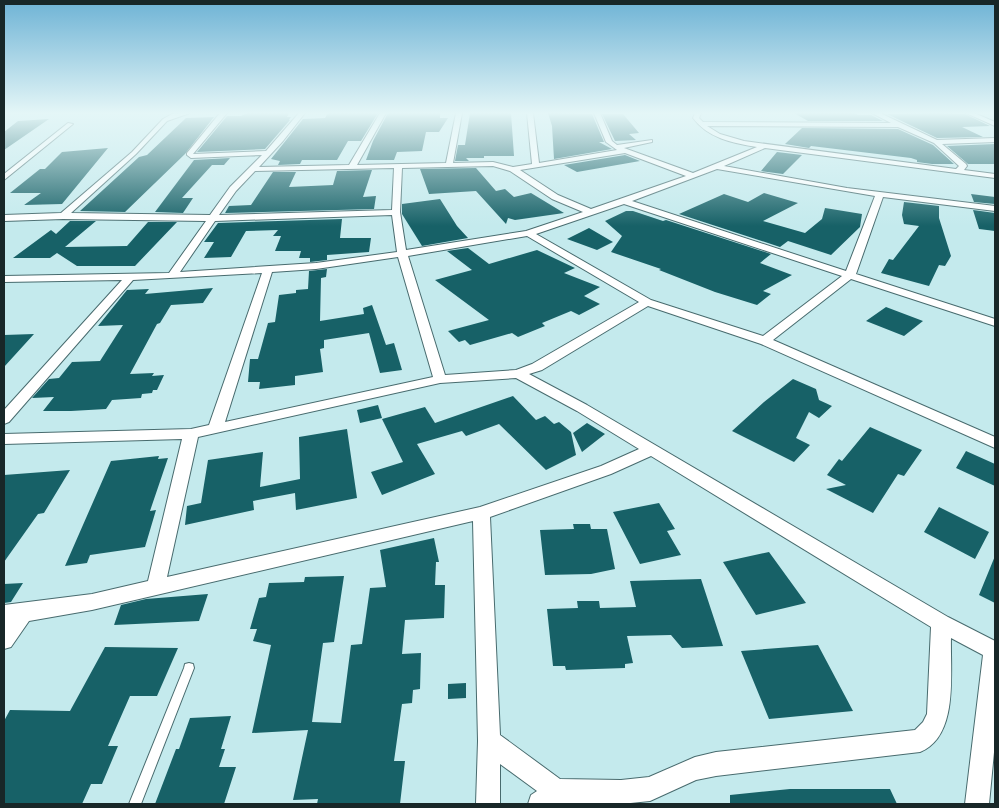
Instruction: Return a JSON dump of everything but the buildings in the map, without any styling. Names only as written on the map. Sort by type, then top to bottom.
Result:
[{"type":"street","points":[[4,178],[37,151]]},
{"type":"street","points":[[63,216],[136,151]]},
{"type":"street","points":[[192,151],[189,154],[191,156],[269,153]]},
{"type":"street","points":[[351,168],[361,151]]},
{"type":"street","points":[[449,165],[452,151]]},
{"type":"street","points":[[534,151],[536,165]]},
{"type":"street","points":[[513,169],[624,151],[694,176]]},
{"type":"street","points":[[4,279],[172,276],[316,266],[528,233],[624,202],[694,176],[753,151]]},
{"type":"street","points":[[791,151],[995,176]]},
{"type":"street","points":[[946,151],[963,166],[958,172]]},
{"type":"street","points":[[172,276],[233,189],[269,153]]},
{"type":"street","points":[[252,169],[493,164],[513,169],[556,198],[590,212]]},
{"type":"street","points":[[398,167],[396,212],[402,254],[440,380]]},
{"type":"street","points":[[716,167],[847,190],[995,208]]},
{"type":"street","points":[[765,341],[850,275],[880,193]]},
{"type":"street","points":[[624,202],[995,322]]},
{"type":"street","points":[[4,218],[63,216],[212,218],[396,212]]},
{"type":"street","points":[[528,233],[647,302],[765,341],[995,443]]},
{"type":"street","points":[[216,427],[232,372],[252,322],[268,270]]},
{"type":"street","points":[[4,420],[130,277]]},
{"type":"street","points":[[4,439],[191,434],[216,427],[440,380],[518,374],[537,367],[647,302]]},
{"type":"street","points":[[518,374],[582,408],[941,623],[995,651],[977,804]]},
{"type":"street","points":[[156,586],[191,434]]},
{"type":"street","points":[[4,640],[13,613],[92,602],[481,513],[597,473],[651,450]]},
{"type":"street","points":[[481,513],[489,741],[488,804]]},
{"type":"street","points":[[489,741],[548,798],[624,798],[650,789],[694,769],[716,764],[920,741],[931,730],[938,715],[941,623]]},
{"type":"lane","points":[[135,804],[189,668]]}]
